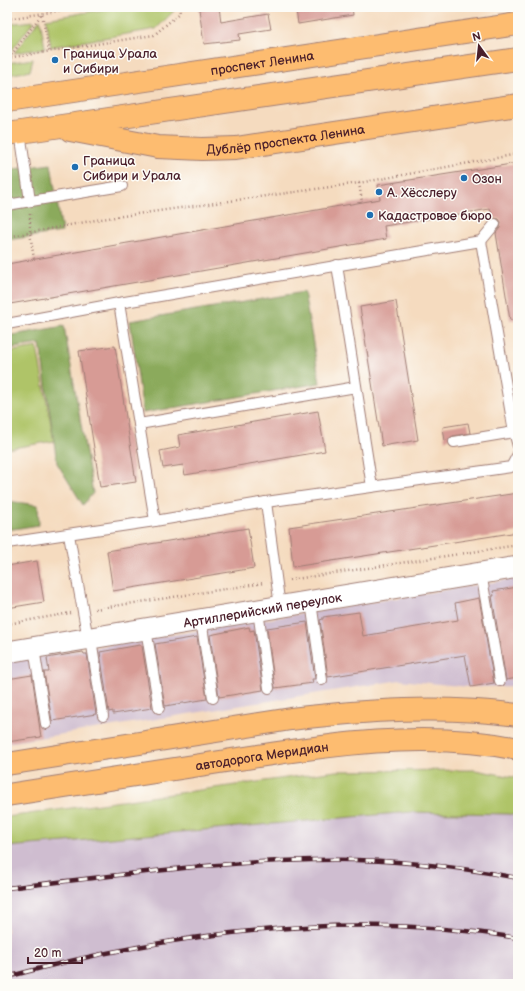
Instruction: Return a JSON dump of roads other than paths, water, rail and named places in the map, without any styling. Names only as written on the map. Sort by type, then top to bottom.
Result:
[{"type":"main road","name":"проспект Ленина","points":[[7,101],[513,22]]},
{"type":"main road","points":[[13,133],[518,59]]},
{"type":"main road","name":"Дублёр проспекта Ленина","points":[[54,127],[158,147],[202,149],[236,148],[518,105]]},
{"type":"main road","points":[[7,764],[291,719],[335,714],[418,710],[518,715]]},
{"type":"main road","name":"автодорога Меридиан","points":[[7,795],[327,746],[423,740],[467,742],[518,749]]},
{"type":"street","name":"Артиллерийский переулок","points":[[7,652],[518,567]]},
{"type":"lane","points":[[13,133],[30,201]]},
{"type":"lane","points":[[7,205],[122,186]]},
{"type":"lane","points":[[7,324],[119,303],[481,241],[495,224]]},
{"type":"lane","points":[[481,241],[514,432],[518,446]]},
{"type":"lane","points":[[337,265],[372,487]]},
{"type":"lane","points":[[119,303],[154,521]]},
{"type":"lane","points":[[139,424],[356,387]]},
{"type":"lane","points":[[454,442],[514,432]]},
{"type":"lane","points":[[7,543],[154,521],[266,502],[511,467],[518,454]]},
{"type":"lane","points":[[266,502],[280,607]]},
{"type":"lane","points":[[69,534],[90,639],[103,716]]},
{"type":"lane","points":[[481,573],[500,681]]},
{"type":"lane","points":[[311,602],[322,680]]},
{"type":"lane","points":[[258,611],[269,688]]},
{"type":"lane","points":[[201,620],[213,698]]},
{"type":"lane","points":[[146,630],[159,708]]},
{"type":"lane","points":[[34,648],[46,724]]},
{"type":"railway","points":[[7,888],[197,867],[273,861],[311,860],[363,860],[415,863],[467,869],[518,878]]},
{"type":"railway","points":[[7,977],[69,961],[133,948],[261,930],[325,926],[390,926],[454,930],[518,938]]},
{"type":"place","name":"Граница Урала и Сибири","points":[[55,60]]},
{"type":"place","name":"Граница Сибири и Урала","points":[[75,167]]},
{"type":"place","name":"Озон","points":[[464,178]]},
{"type":"place","name":"А. Хёсслеру","points":[[379,192]]},
{"type":"place","name":"Кадастровое бюро","points":[[370,215]]}]
